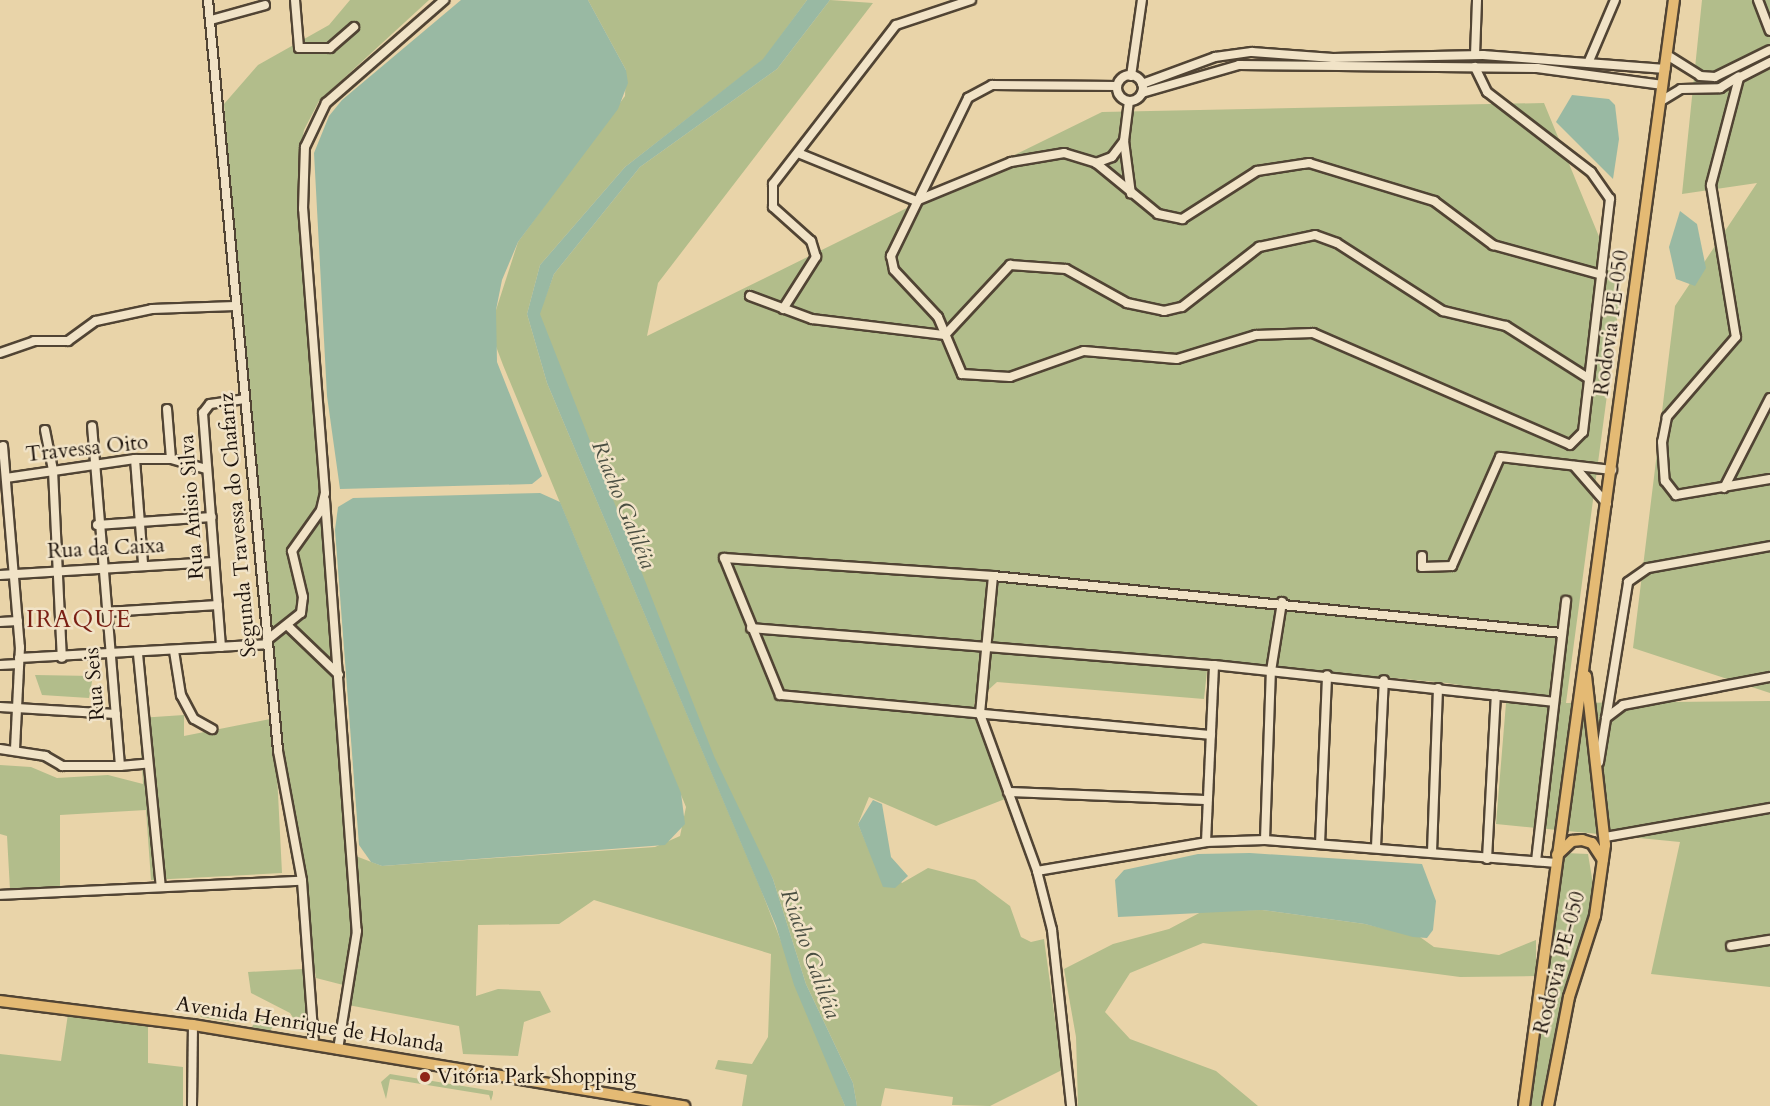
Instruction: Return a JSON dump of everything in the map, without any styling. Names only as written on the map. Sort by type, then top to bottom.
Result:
[{"type":"main road","name":"Rodovia PE-050","points":[[1524,1106],[1674,0]]},
{"type":"main road","name":"Rodovia PE-050","points":[[1548,1106],[1569,997],[1595,916],[1605,837],[1585,652]]},
{"type":"main road","points":[[1556,859],[1563,846],[1582,840],[1600,851],[1603,861]]},
{"type":"main road","name":"Avenida Henrique de Holanda","points":[[0,1001],[193,1025],[684,1106]]},
{"type":"street","points":[[295,0],[299,48],[330,48],[354,27]]},
{"type":"street","points":[[338,1049],[357,931],[303,209],[305,147],[326,103],[444,0]]},
{"type":"street","points":[[783,309],[816,257],[811,241],[773,207],[770,197],[780,173],[798,153],[896,25],[971,0]]},
{"type":"street","points":[[1142,0],[1131,76],[1117,86],[992,85],[978,91],[968,98],[916,201],[891,266],[935,313],[962,374],[990,378],[1029,372],[1084,351],[1177,359],[1256,335],[1313,333],[1570,445],[1583,432],[1588,378],[1611,219],[1606,188],[1487,92],[1475,67],[1477,0]]},
{"type":"street","points":[[1589,61],[1615,0]]},
{"type":"street","points":[[1758,0],[1770,31]]},
{"type":"street","name":"Segunda Travessa do Chafariz","points":[[206,1],[211,20],[267,642],[281,773],[302,881],[314,1044]]},
{"type":"street","points":[[211,20],[265,4]]},
{"type":"street","points":[[1667,55],[1700,76],[1724,76],[1738,66],[1770,50]]},
{"type":"street","points":[[1131,194],[1124,141],[1129,101],[1142,89],[1232,53],[1475,55],[1589,61],[1665,69]]},
{"type":"street","points":[[1475,55],[1475,67]]},
{"type":"street","points":[[1600,74],[1602,62]]},
{"type":"street","points":[[1661,101],[1681,89],[1720,88],[1770,62]]},
{"type":"street","points":[[1142,89],[1239,65],[1475,67],[1600,74],[1663,85]]},
{"type":"street","points":[[1632,78],[1634,66]]},
{"type":"street","points":[[1738,66],[1739,78],[1714,164],[1710,205],[1736,337],[1667,417],[1663,432],[1665,481],[1671,492],[1686,496],[1770,479]]},
{"type":"street","points":[[1131,76],[1142,89]]},
{"type":"street","points":[[1697,89],[1700,76]]},
{"type":"street","points":[[1117,86],[1120,96],[1129,101]]},
{"type":"street","points":[[1096,163],[1112,157],[1124,141]]},
{"type":"street","points":[[798,153],[916,201],[1032,156],[1064,153],[1096,163],[1158,214],[1182,219],[1257,171],[1309,163],[1434,201],[1493,245],[1602,275]]},
{"type":"street","points":[[945,335],[1010,265],[1066,269],[1127,303],[1164,311],[1182,307],[1259,247],[1315,235],[1337,243],[1443,311],[1506,326],[1588,378]]},
{"type":"street","points":[[750,296],[823,321],[945,335]]},
{"type":"street","points":[[0,352],[34,341],[68,341],[96,321],[130,314],[188,305],[235,306]]},
{"type":"street","points":[[1724,488],[1770,398]]},
{"type":"street","name":"Rua Anisio Silva","points":[[221,647],[203,409],[245,399]]},
{"type":"street","points":[[167,409],[171,459]]},
{"type":"street","name":"Rua Seis","points":[[92,426],[97,525],[120,766]]},
{"type":"street","points":[[45,430],[53,470],[62,658]]},
{"type":"street","points":[[3,446],[4,482],[18,621],[19,710],[15,750]]},
{"type":"street","points":[[1422,556],[1422,567],[1445,569],[1453,564],[1497,459],[1510,456],[1612,470]]},
{"type":"street","points":[[135,459],[143,564]]},
{"type":"street","name":"Travessa Oito","points":[[4,482],[53,470],[135,459],[171,459],[207,469]]},
{"type":"street","points":[[1573,465],[1607,504]]},
{"type":"street","points":[[0,665],[19,661],[138,654],[267,642],[289,627],[301,614],[303,597],[292,551],[321,510],[325,493]]},
{"type":"street","points":[[97,525],[212,517]]},
{"type":"street","points":[[0,529],[10,528]]},
{"type":"street","points":[[1597,779],[1626,586],[1634,575],[1770,546]]},
{"type":"street","points":[[1211,735],[780,695],[725,568],[727,556],[993,576],[1282,602],[1562,633]]},
{"type":"street","name":"Rua da Caixa","points":[[0,575],[57,569],[214,562]]},
{"type":"street","points":[[993,576],[980,714],[1037,871],[1063,1002],[1071,1106]]},
{"type":"street","points":[[1536,861],[1566,601]]},
{"type":"street","points":[[1265,840],[1271,671],[1282,602]]},
{"type":"street","points":[[107,612],[218,606]]},
{"type":"street","points":[[0,622],[18,621]]},
{"type":"street","points":[[289,627],[339,675]]},
{"type":"street","points":[[751,628],[987,645],[1383,680],[1553,702]]},
{"type":"street","points":[[174,651],[179,690],[198,720],[212,729]]},
{"type":"street","points":[[138,654],[161,887]]},
{"type":"street","points":[[1206,842],[1214,665]]},
{"type":"street","points":[[1320,844],[1327,675]]},
{"type":"street","points":[[1604,722],[1623,705],[1770,677]]},
{"type":"street","points":[[1376,847],[1383,680]]},
{"type":"street","points":[[1432,852],[1438,688]]},
{"type":"street","points":[[1487,859],[1496,695]]},
{"type":"street","points":[[0,707],[19,710],[116,714]]},
{"type":"street","points":[[0,749],[15,750],[73,768],[145,764]]},
{"type":"street","points":[[1008,792],[1207,800]]},
{"type":"street","points":[[1605,837],[1770,808]]},
{"type":"street","points":[[1037,871],[1206,842],[1265,840],[1376,847],[1487,859],[1536,861],[1556,859]]},
{"type":"street","points":[[0,895],[302,881]]},
{"type":"street","points":[[1731,946],[1770,940]]},
{"type":"street","points":[[192,1106],[193,1025]]},
{"type":"shaded area","points":[[350,0],[429,0],[319,101],[304,130],[298,164],[353,855],[382,866],[655,847],[680,836],[686,807],[503,365],[494,341],[496,310],[518,242],[625,96],[626,70],[588,0],[807,0],[764,59],[625,167],[540,265],[527,314],[547,383],[760,887],[845,1106],[742,1106],[747,1075],[715,1069],[718,1060],[752,1064],[768,1037],[771,954],[594,900],[559,924],[478,925],[476,996],[498,989],[540,991],[551,1012],[524,1022],[518,1056],[463,1054],[459,1026],[348,1005],[351,987],[316,978],[275,734],[282,873],[151,880],[146,810],[60,815],[60,886],[10,890],[7,836],[0,834],[0,765],[31,767],[57,778],[108,775],[143,784],[139,718],[184,715],[184,736],[275,718],[224,104],[258,65],[329,25]]},
{"type":"shaded area","points":[[461,0],[588,0],[626,70],[628,83],[618,109],[518,242],[502,280],[496,310],[497,362],[542,476],[532,484],[340,489],[327,396],[314,153],[329,116],[342,100]]},
{"type":"shaded area","points":[[807,0],[830,0],[777,69],[640,167],[554,274],[540,314],[714,756],[773,879],[806,984],[853,1083],[857,1106],[845,1106],[794,985],[776,926],[547,383],[527,314],[540,265],[625,167],[763,59]]},
{"type":"shaded area","points":[[830,0],[873,3],[658,283],[647,336],[1102,112],[1544,103],[1621,290],[1566,703],[1770,701],[1770,987],[1651,974],[1680,842],[1496,824],[1506,703],[1563,702],[1447,683],[1317,671],[1207,671],[1204,699],[997,682],[974,703],[1005,799],[936,826],[869,797],[858,824],[869,850],[902,883],[928,868],[975,880],[1010,906],[1021,937],[1031,942],[1044,939],[1062,1070],[990,1106],[952,1105],[953,1097],[885,1088],[881,1106],[857,1106],[853,1083],[806,984],[773,879],[708,754],[539,314],[554,274],[640,167],[777,69]]},
{"type":"shaded area","points":[[1702,0],[1770,0],[1770,693],[1633,648],[1675,306],[1757,183],[1682,194]]},
{"type":"shaded area","points":[[1572,95],[1609,99],[1615,105],[1619,139],[1613,179],[1556,122]]},
{"type":"shaded area","points":[[1680,211],[1697,224],[1706,268],[1695,286],[1676,279],[1669,247]]},
{"type":"shaded area","points":[[540,493],[560,502],[681,793],[685,824],[665,845],[382,866],[371,862],[359,845],[335,530],[338,507],[353,498]]},
{"type":"shaded area","points":[[35,675],[93,676],[89,698],[42,695]]},
{"type":"shaded area","points":[[873,800],[882,804],[891,857],[908,876],[895,888],[883,887],[858,824]]},
{"type":"shaded area","points":[[1250,853],[1422,864],[1436,901],[1433,930],[1427,938],[1413,937],[1365,924],[1262,910],[1118,917],[1115,880],[1124,870],[1198,854]]},
{"type":"shaded area","points":[[1565,853],[1588,854],[1595,896],[1556,1027],[1542,1106],[1528,1106]]},
{"type":"shaded area","points":[[1262,910],[1365,924],[1420,937],[1434,947],[1499,955],[1536,940],[1536,976],[1460,977],[1203,943],[1130,973],[1105,1012],[1130,1039],[1216,1071],[1258,1106],[1078,1106],[1076,1037],[1064,969],[1113,944],[1169,929],[1203,911]]},
{"type":"shaded area","points":[[303,969],[309,1028],[299,1027],[290,1013],[251,993],[248,972]]},
{"type":"shaded area","points":[[202,1007],[238,1013],[236,1023],[200,1017]]},
{"type":"shaded area","points":[[68,1014],[148,1023],[148,1063],[183,1067],[183,1106],[0,1106],[0,1054],[61,1061]]},
{"type":"shaded area","points":[[259,1014],[275,1024],[270,1031],[252,1027]]},
{"type":"shaded area","points":[[390,1074],[493,1091],[493,1094],[491,1101],[489,1095],[390,1079],[386,1099],[381,1082]]},
{"type":"place","name":"Vitória Park Shopping","points":[[425,1077]]},
{"type":"district","name":"IRAQUE","points":[[79,620]]},
{"type":"water label","name":"Riacho Galiléia","points":[[623,505]]},
{"type":"water label","name":"Riacho Galiléia","points":[[810,954]]}]
